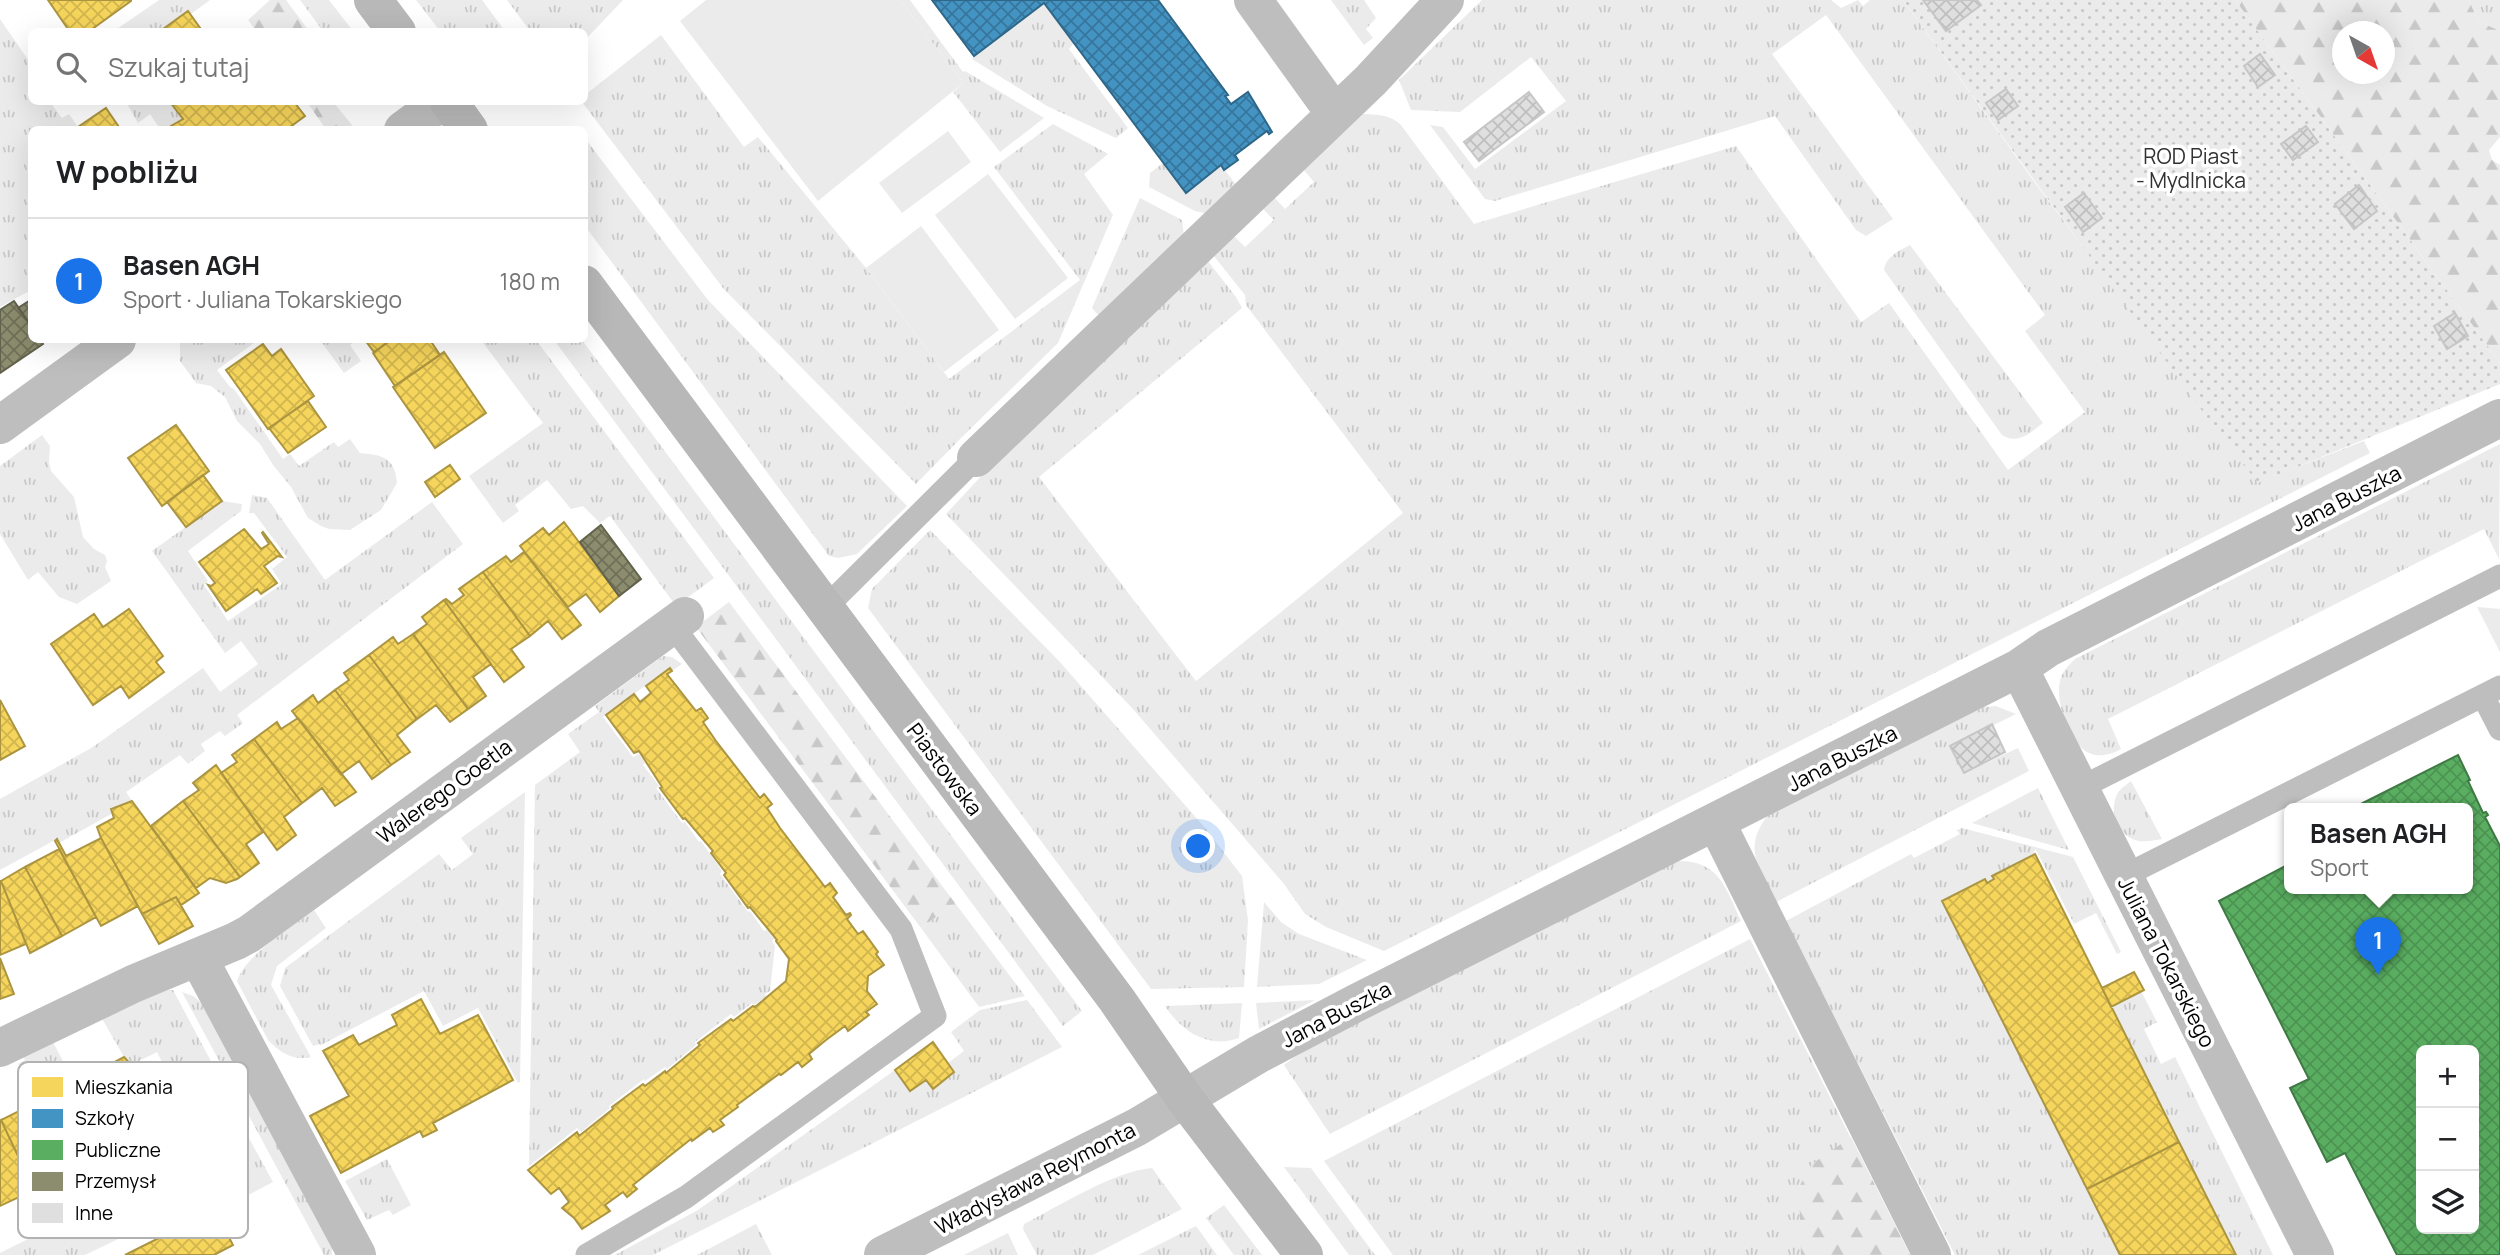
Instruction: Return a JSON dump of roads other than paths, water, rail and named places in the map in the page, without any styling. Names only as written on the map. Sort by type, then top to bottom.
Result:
[{"type":"street","points":[[373,0],[394,28]]},
{"type":"street","points":[[1253,0],[1335,114]]},
{"type":"street","points":[[976,458],[1371,80],[1445,0]]},
{"type":"street","points":[[408,126],[437,105]]},
{"type":"street","points":[[451,105],[466,126]]},
{"type":"street","name":"Piastowska","points":[[588,289],[1117,1000],[1185,1099],[1304,1255]]},
{"type":"street","points":[[0,425],[113,343]]},
{"type":"street","name":"Jana Buszka","points":[[1185,1099],[1259,1054],[1356,1003],[2019,668],[2048,648],[2500,418]]},
{"type":"street","name":"Walerego Goetla","points":[[0,1048],[133,984],[236,941],[679,620]]},
{"type":"street","name":"Juliana Tokarskiego","points":[[2019,668],[2315,1255]]},
{"type":"street","points":[[1716,822],[1932,1255]]},
{"type":"street","points":[[198,957],[357,1255]]},
{"type":"street","name":"Władysława Reymonta","points":[[883,1255],[1137,1127],[1185,1099]]},
{"type":"lane","points":[[825,608],[976,458]]},
{"type":"lane","points":[[2080,788],[2500,576]]},
{"type":"lane","points":[[587,1255],[686,1197],[935,1016],[901,929],[679,620]]},
{"type":"lane","points":[[2124,876],[2492,692],[2500,729]]},
{"type":"place","name":"Basen AGH","points":[[2378,975]]},
{"type":"park label","name":"ROD Piast - Mydlnicka","points":[[2191,168]]}]
